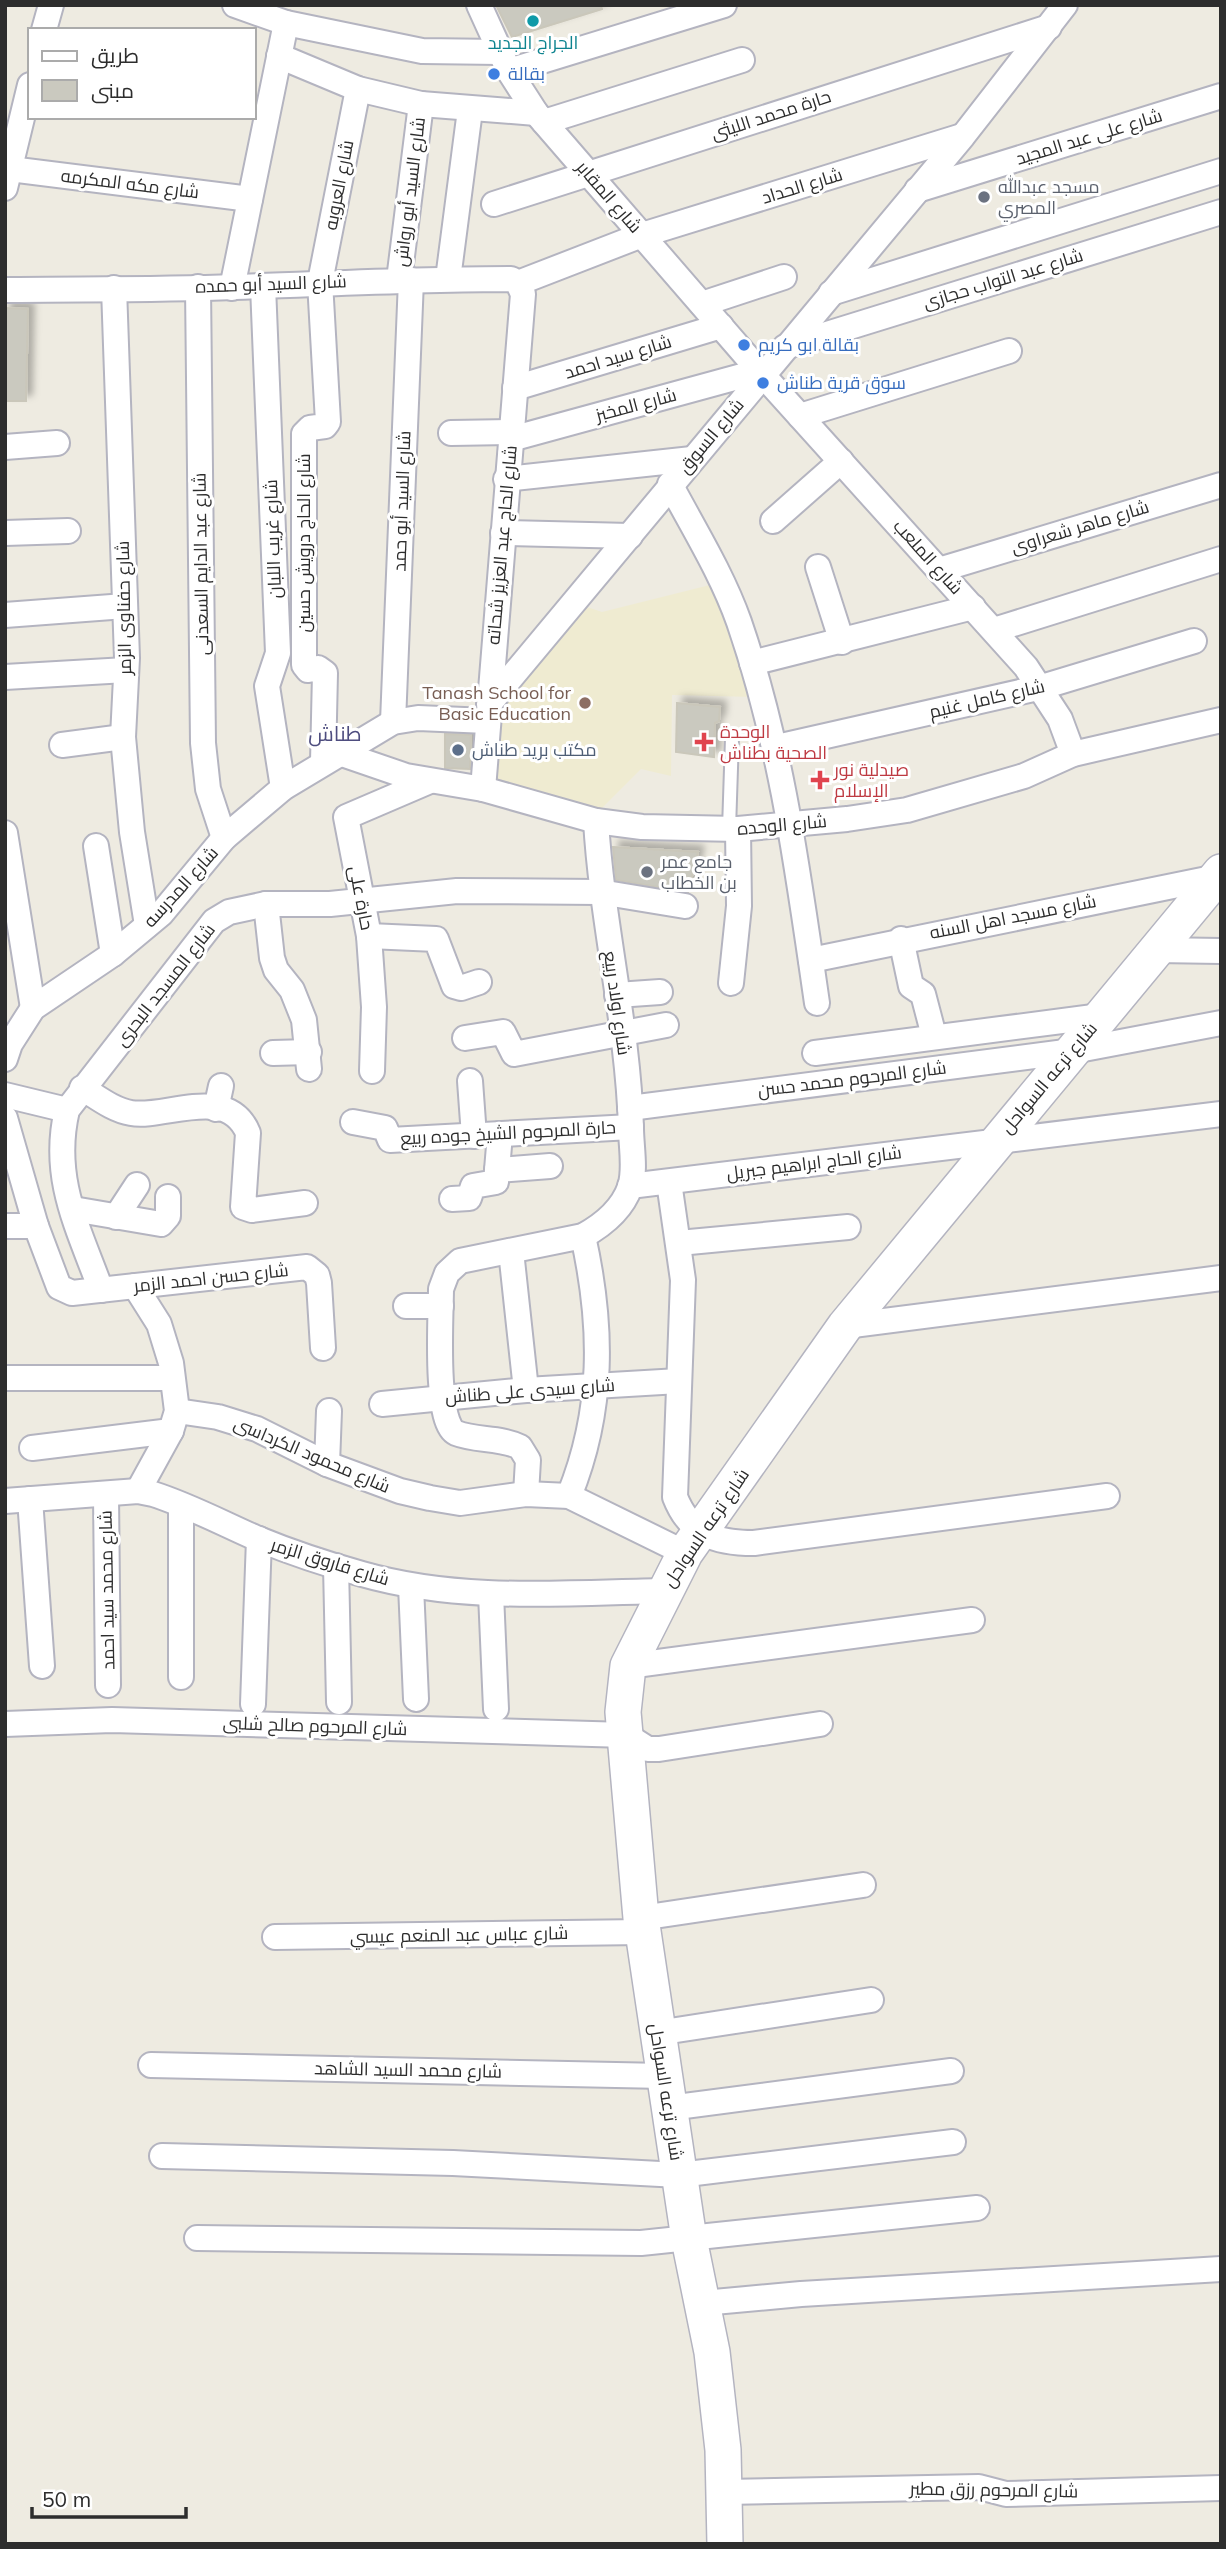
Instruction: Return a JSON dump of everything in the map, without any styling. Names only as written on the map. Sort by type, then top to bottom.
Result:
[{"type":"main road","name":"شارع ترعه السواحل","points":[[725,2544],[725,2492],[719,2401],[704,2303],[689,2239],[642,1925],[623,1688],[628,1665],[663,1591],[845,1326],[1219,874]]},
{"type":"street","points":[[45,28],[51,5]]},
{"type":"street","points":[[235,5],[286,23],[422,51],[505,61],[724,5]]},
{"type":"street","name":"شارع المقابر","points":[[479,5],[505,61],[540,117],[761,372]]},
{"type":"street","name":"شارع السوق","points":[[488,712],[761,372],[963,136],[1065,5]]},
{"type":"street","points":[[232,288],[250,199],[259,117],[279,56],[286,23]]},
{"type":"street","name":"حارة محمد الليثى","points":[[494,205],[1049,27]]},
{"type":"street","points":[[279,56],[358,89],[421,104],[540,117],[742,60]]},
{"type":"street","name":"شارع العروبه","points":[[320,282],[358,89]]},
{"type":"street","points":[[8,178],[28,94]]},
{"type":"street","name":"شارع على عبد المجيد","points":[[917,190],[1221,96]]},
{"type":"street","name":"شارع السيد أبو رواش","points":[[405,280],[421,104]]},
{"type":"street","points":[[448,279],[470,110]]},
{"type":"street","name":"شارع الحداد","points":[[520,292],[642,236],[963,136]]},
{"type":"street","points":[[830,293],[1221,171]]},
{"type":"street","name":"شارع مكه المكرمه","points":[[8,178],[250,199]]},
{"type":"street","name":"شارع عبد التواب حجازى","points":[[785,347],[1221,212]]},
{"type":"street","points":[[702,304],[784,277]]},
{"type":"street","name":"شارع السيد أبو حمده","points":[[5,290],[232,288],[320,282],[511,279],[520,292]]},
{"type":"street","name":"شارع السيد أبو حمد","points":[[393,723],[405,280]]},
{"type":"street","name":"شارع الحاج درويش حسين","points":[[320,282],[328,422],[325,426],[310,428],[304,434],[304,665],[308,670],[318,668],[325,673],[331,758]]},
{"type":"street","name":"شارع غريب اللبان","points":[[263,286],[278,653],[267,686],[283,788]]},
{"type":"street","name":"شارع عبد الدايم السعدنى","points":[[198,287],[203,743],[208,789],[224,838]]},
{"type":"street","name":"شارع حفناوى الزمر","points":[[114,288],[125,606],[123,737],[132,832],[147,925]]},
{"type":"street","name":"شارع الحاج عبد العزيز شحاته","points":[[483,789],[515,388],[520,292]]},
{"type":"street","name":"شارع سيد احمد","points":[[515,388],[721,326]]},
{"type":"street","points":[[800,416],[1009,351]]},
{"type":"street","name":"شارع الملعب","points":[[761,372],[994,630],[1042,687],[1060,719],[1073,754]]},
{"type":"street","name":"شارع المخبز","points":[[451,433],[511,436],[761,372]]},
{"type":"street","points":[[5,447],[57,443]]},
{"type":"street","points":[[506,479],[692,459]]},
{"type":"street","points":[[773,521],[841,461]]},
{"type":"street","points":[[670,484],[719,576],[738,620],[777,747],[817,1003]]},
{"type":"street","name":"شارع ماهر شعراوى","points":[[940,570],[1221,485]]},
{"type":"street","points":[[5,533],[68,531]]},
{"type":"street","points":[[503,533],[630,536]]},
{"type":"street","points":[[994,630],[1221,559]]},
{"type":"street","points":[[818,567],[842,642]]},
{"type":"street","points":[[5,615],[125,606]]},
{"type":"street","points":[[752,663],[973,607]]},
{"type":"street","name":"شارع كامل غنيم","points":[[777,747],[1042,687],[1194,640]]},
{"type":"street","points":[[5,677],[126,670]]},
{"type":"street","points":[[393,723],[488,712]]},
{"type":"street","name":"شارع الوحده","points":[[331,758],[429,781],[483,789],[596,821],[642,827],[733,829],[791,825],[907,810],[1024,776],[1073,754],[1221,720]]},
{"type":"street","name":"شارع المدرسه","points":[[5,1059],[23,1011],[113,954],[161,914],[224,838],[283,788],[393,723]]},
{"type":"street","points":[[62,745],[123,737]]},
{"type":"street","name":"حارة على","points":[[372,1071],[374,1007],[369,936],[346,817],[429,781]]},
{"type":"street","name":"شارع اولاد ربيع","points":[[596,821],[600,892],[623,1034],[631,1117],[630,1186]]},
{"type":"street","points":[[731,983],[739,906],[733,829]]},
{"type":"street","points":[[5,833],[23,1011]]},
{"type":"street","points":[[96,846],[113,954]]},
{"type":"street","name":"شارع مسجد اهل السنه","points":[[811,960],[1219,874]]},
{"type":"street","name":"شارع المسجد البحرى","points":[[101,1290],[61,1165],[61,1137],[66,1110],[214,921],[229,912],[266,904],[362,901],[448,891],[600,892],[685,906]]},
{"type":"street","points":[[266,904],[272,957],[276,970],[299,1005],[309,1060],[273,1053]]},
{"type":"street","points":[[369,936],[436,939],[456,964],[457,988],[479,982]]},
{"type":"street","points":[[901,939],[911,986],[923,994],[934,1036]]},
{"type":"street","points":[[1156,950],[1221,951]]},
{"type":"street","points":[[617,996],[660,992]]},
{"type":"street","points":[[814,1053],[1101,1016]]},
{"type":"street","name":"شارع المرحوم محمد حسن","points":[[631,1117],[1073,1051],[1221,1023]]},
{"type":"street","points":[[466,1038],[503,1032],[514,1054],[666,1025]]},
{"type":"street","points":[[470,1081],[474,1136]]},
{"type":"street","points":[[82,1088],[112,1106],[132,1113],[155,1113],[219,1097],[245,1125],[248,1133],[243,1207],[252,1210],[305,1203]]},
{"type":"street","points":[[5,1095],[66,1110]]},
{"type":"street","name":"شارع الحاج ابراهيم جبريل","points":[[630,1186],[1221,1114]]},
{"type":"street","name":"حارة المرحوم الشيخ جوده ربيع","points":[[353,1122],[385,1128],[390,1140],[500,1134],[631,1117]]},
{"type":"street","points":[[5,1118],[36,1226],[5,1226]]},
{"type":"street","points":[[452,1199],[469,1198],[472,1187],[495,1183],[500,1134]]},
{"type":"street","points":[[497,1170],[550,1166]]},
{"type":"street","points":[[669,1182],[683,1280],[675,1497],[694,1543]]},
{"type":"street","points":[[116,1217],[137,1185]]},
{"type":"street","points":[[526,1494],[528,1460],[525,1453],[513,1443],[450,1429],[444,1417],[441,1289],[447,1273],[460,1261],[583,1236],[611,1216],[630,1186]]},
{"type":"street","points":[[73,1209],[161,1224],[168,1216],[168,1197]]},
{"type":"street","name":"شارع حسن احمد الزمر","points":[[36,1226],[54,1280],[59,1287],[72,1293],[307,1267],[317,1275],[319,1283],[323,1348]]},
{"type":"street","points":[[679,1243],[848,1227]]},
{"type":"street","points":[[569,1496],[583,1463],[597,1386],[599,1335],[594,1285],[583,1236]]},
{"type":"street","points":[[511,1251],[526,1390]]},
{"type":"street","points":[[845,1326],[1221,1278]]},
{"type":"street","points":[[135,1286],[159,1325],[171,1363],[174,1421],[138,1491]]},
{"type":"street","points":[[406,1306],[441,1306]]},
{"type":"street","points":[[5,1377],[172,1378]]},
{"type":"street","name":"شارع سيدى على طناش","points":[[382,1404],[526,1390],[679,1381]]},
{"type":"street","points":[[327,1464],[329,1411]]},
{"type":"street","name":"شارع محمود الكرداسى","points":[[32,1448],[174,1421],[218,1417],[257,1429],[327,1464],[400,1491],[440,1500],[478,1502],[526,1494],[569,1496],[694,1543],[754,1543],[1107,1496]]},
{"type":"street","name":"شارع فاروق الزمر","points":[[17,1500],[138,1491],[181,1505],[259,1539],[336,1566],[411,1586],[491,1594],[663,1591]]},
{"type":"street","name":"شارع محمد سيد احمد","points":[[106,1494],[108,1685]]},
{"type":"street","points":[[17,1500],[42,1666]]},
{"type":"street","points":[[181,1505],[181,1678]]},
{"type":"street","points":[[253,1704],[259,1539]]},
{"type":"street","points":[[336,1566],[339,1702]]},
{"type":"street","points":[[411,1586],[416,1699]]},
{"type":"street","points":[[491,1594],[496,1709]]},
{"type":"street","points":[[628,1665],[972,1620]]},
{"type":"street","name":"شارع المرحوم صالح شلبى","points":[[5,1724],[112,1720],[626,1735]]},
{"type":"street","points":[[626,1735],[648,1749],[659,1749],[820,1724]]},
{"type":"street","name":"شارع عباس عبد المنعم عيسي","points":[[275,1937],[642,1925],[863,1885]]},
{"type":"street","points":[[657,2033],[871,2000]]},
{"type":"street","name":"شارع محمد السيد الشاهد","points":[[151,2065],[666,2092],[951,2071]]},
{"type":"street","points":[[162,2156],[453,2163],[679,2175],[953,2142]]},
{"type":"street","points":[[197,2238],[424,2238],[597,2243],[689,2239],[976,2208]]},
{"type":"street","points":[[704,2303],[801,2294],[1221,2269]]},
{"type":"street","name":"شارع المرحوم رزق مطير","points":[[725,2492],[979,2487],[1006,2494],[1221,2488]]},
{"type":"lane","points":[[732,738],[733,829]]},
{"type":"shaded area","name":"Tanash School for Basic Education","points":[[718,583],[755,697],[672,695],[671,776],[641,769],[594,816],[492,782],[494,709],[581,605],[602,612]]},
{"type":"building","name":"الجراج الجديد","points":[[496,5],[601,5],[602,9],[512,37]]},
{"type":"building","points":[[5,308],[28,309],[26,401],[5,401]]},
{"type":"building","points":[[677,703],[720,707],[719,721],[715,723],[714,757],[676,752]]},
{"type":"building","name":"مكتب بريد طناش","points":[[445,734],[471,735],[470,769],[445,768]]},
{"type":"building","name":"جامع عمر بن الخطاب","points":[[613,847],[698,852],[688,892],[616,880]]},
{"type":"place","name":"الجراج الجديد","points":[[533,21]]},
{"type":"place","name":"بقالة","points":[[494,74]]},
{"type":"place","name":"مسجد عبدالله المصري","points":[[984,197]]},
{"type":"place","name":"بقالة ابو كريم","points":[[744,345]]},
{"type":"place","name":"سوق قرية طناش","points":[[763,383]]},
{"type":"place","name":"Tanash School for Basic Education","points":[[585,703]]},
{"type":"place","name":"الوحدة الصحية بطناش","points":[[704,742]]},
{"type":"place","name":"مكتب بريد طناش","points":[[458,750]]},
{"type":"place","name":"صيدلية نور الإسلام","points":[[820,780]]},
{"type":"place","name":"جامع عمر بن الخطاب","points":[[647,872]]},
{"type":"district","name":"طناش","points":[[335,734]]}]
